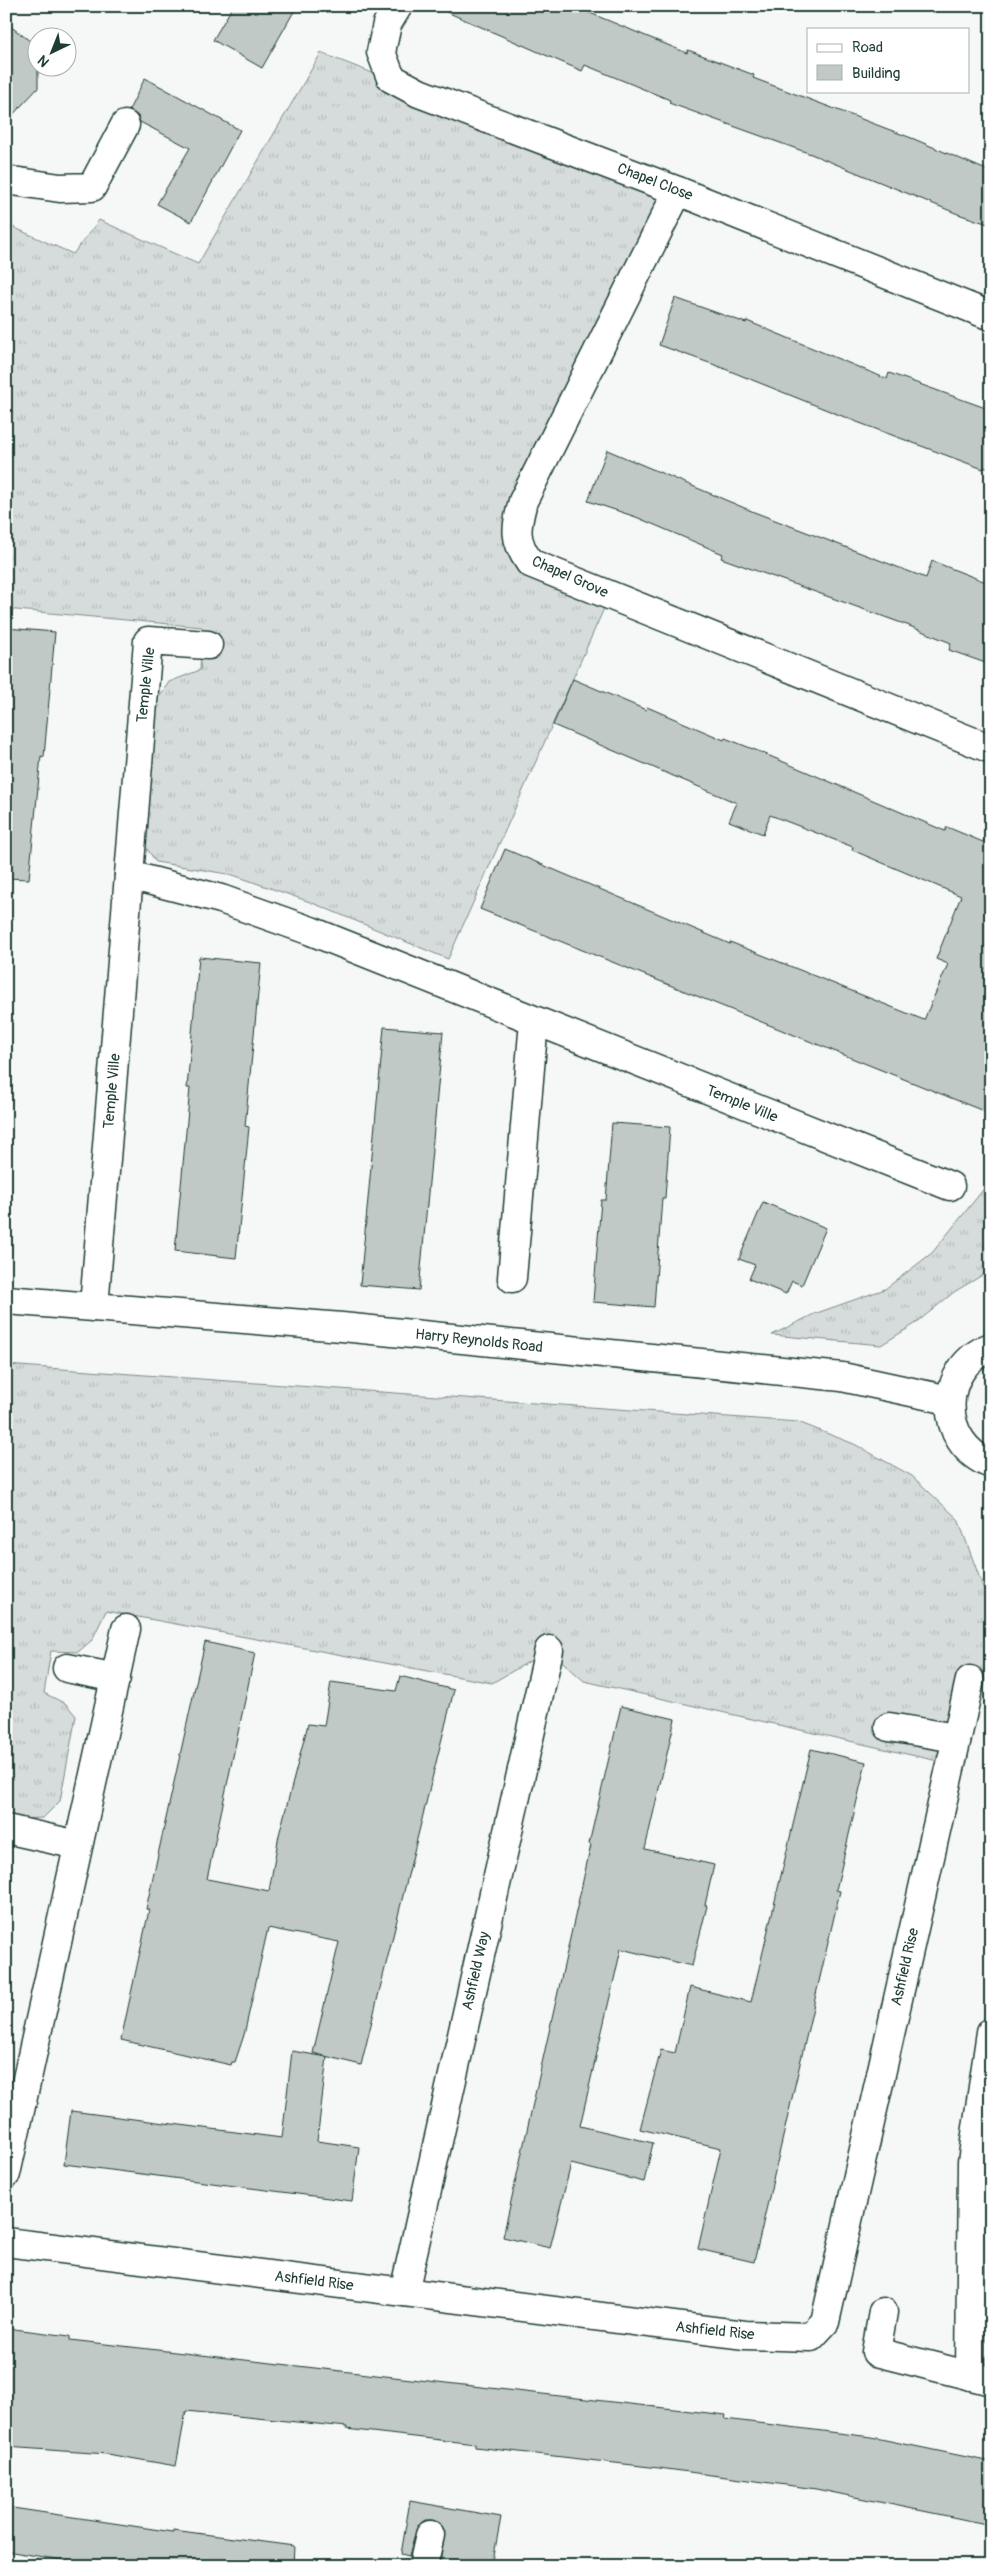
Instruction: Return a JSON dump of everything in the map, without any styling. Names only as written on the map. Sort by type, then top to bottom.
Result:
[{"type":"street","name":"Chapel Close","points":[[398,6],[387,24],[381,52],[391,78],[419,93],[678,191],[991,316]]},
{"type":"street","points":[[6,180],[60,188],[92,186],[124,125]]},
{"type":"street","name":"Chapel Grove","points":[[678,191],[524,501],[516,527],[520,548],[530,563],[991,749]]},
{"type":"street","name":"Temple Ville","points":[[94,1307],[148,641],[208,645]]},
{"type":"street","name":"Temple Ville","points":[[129,875],[221,899],[293,925],[950,1186]]},
{"type":"street","points":[[512,1278],[534,1021]]},
{"type":"street","name":"Harry Reynolds Road","points":[[6,1300],[342,1327],[842,1377],[949,1400]]},
{"type":"street","points":[[991,1347],[980,1351],[964,1364],[954,1380],[949,1400],[950,1418],[956,1434],[966,1449],[980,1460],[991,1464]]},
{"type":"street","points":[[6,2174],[126,1629]]},
{"type":"street","name":"Ashfield Way","points":[[404,2292],[548,1650]]},
{"type":"street","points":[[67,1668],[116,1678]]},
{"type":"street","name":"Ashfield Rise","points":[[6,2242],[745,2335],[811,2337],[825,2322],[970,1680]]},
{"type":"street","points":[[888,1727],[956,1738]]},
{"type":"street","points":[[6,1829],[78,1845]]},
{"type":"street","points":[[883,2312],[876,2352],[980,2378],[972,2162],[991,2032]]},
{"type":"street","points":[[423,2566],[430,2534]]},
{"type":"green space","points":[[321,53],[678,191],[523,501],[519,548],[610,595],[448,959],[310,902],[233,875],[156,862],[143,843],[158,698],[169,682],[200,670],[202,627],[6,609],[6,224],[73,254],[99,220],[198,264]]},
{"type":"green space","points":[[991,1180],[991,1270],[954,1292],[915,1324],[881,1345],[772,1335],[814,1314],[885,1289],[932,1253]]},
{"type":"green space","points":[[6,1365],[798,1422],[854,1444],[912,1476],[958,1519],[991,1609],[990,1673],[970,1680],[951,1764],[584,1681],[549,1650],[492,1683],[106,1611],[92,1640],[78,1652],[51,1651],[44,1693],[66,1704],[76,1716],[60,1801],[43,1818],[16,1819],[6,1817]]},
{"type":"building","points":[[233,6],[297,6],[262,68],[213,40]]},
{"type":"building","points":[[433,6],[573,6],[687,53],[688,50],[754,75],[753,78],[914,139],[991,172],[991,225],[958,214],[811,154],[669,103],[670,100],[585,65],[582,71]]},
{"type":"building","points":[[6,23],[28,40],[28,78],[38,78],[38,88],[6,122]]},
{"type":"building","points":[[145,78],[240,130],[191,222],[157,204],[190,148],[140,122],[138,116],[129,110]]},
{"type":"building","points":[[675,298],[746,323],[747,321],[887,379],[889,373],[991,410],[991,470],[984,467],[983,469],[857,422],[715,365],[659,345]]},
{"type":"building","points":[[607,450],[754,512],[926,578],[932,561],[991,584],[991,665],[949,650],[951,643],[907,625],[721,558],[723,554],[636,517],[588,501]]},
{"type":"building","points":[[6,628],[55,632],[44,757],[41,756],[29,879],[6,878]]},
{"type":"building","points":[[573,679],[646,710],[647,707],[724,740],[725,738],[758,751],[945,831],[947,827],[983,842],[991,826],[991,1114],[480,909],[505,849],[730,944],[730,942],[924,1020],[948,964],[936,959],[961,896],[852,850],[853,847],[770,815],[763,834],[729,821],[737,803],[553,725]]},
{"type":"building","points":[[199,957],[261,963],[245,1126],[249,1127],[236,1258],[175,1251],[190,1088],[187,1088]]},
{"type":"building","points":[[384,1027],[443,1032],[419,1290],[360,1285]]},
{"type":"building","points":[[612,1123],[670,1127],[665,1198],[662,1198],[654,1307],[593,1302],[601,1200],[606,1200]]},
{"type":"building","points":[[763,1202],[826,1228],[802,1285],[792,1281],[786,1294],[749,1279],[755,1265],[739,1259]]},
{"type":"building","points":[[205,1642],[255,1653],[207,1879],[269,1891],[279,1835],[308,1724],[324,1726],[331,1682],[396,1691],[400,1676],[454,1690],[361,2065],[313,2053],[339,1942],[268,1928],[244,2035],[235,2062],[232,2062],[231,2065],[121,2040],[149,1910],[146,1909]]},
{"type":"building","points":[[621,1706],[675,1719],[645,1849],[714,1865],[705,1905],[707,1906],[692,1966],[621,1949],[580,2126],[653,2143],[644,2182],[571,2164],[550,2248],[503,2237]]},
{"type":"building","points":[[811,1749],[866,1762],[836,1890],[840,1891],[754,2262],[698,2249],[721,2148],[640,2129],[661,2050],[675,2053],[690,1987],[751,2002]]},
{"type":"building","points":[[292,2051],[327,2057],[317,2141],[359,2147],[352,2201],[64,2164],[71,2111],[282,2138]]},
{"type":"building","points":[[6,2328],[70,2336],[70,2340],[726,2415],[725,2419],[871,2437],[991,2462],[991,2525],[816,2489],[659,2468],[475,2447],[475,2444],[346,2429],[347,2427],[186,2411],[176,2466],[107,2454],[6,2447]]},
{"type":"building","points":[[410,2501],[501,2517],[492,2566],[459,2566],[440,2562],[445,2531],[440,2523],[433,2520],[425,2520],[418,2525],[409,2556],[401,2554]]},
{"type":"building","points":[[6,2507],[173,2532],[173,2530],[294,2546],[293,2566],[100,2566],[6,2551]]}]
